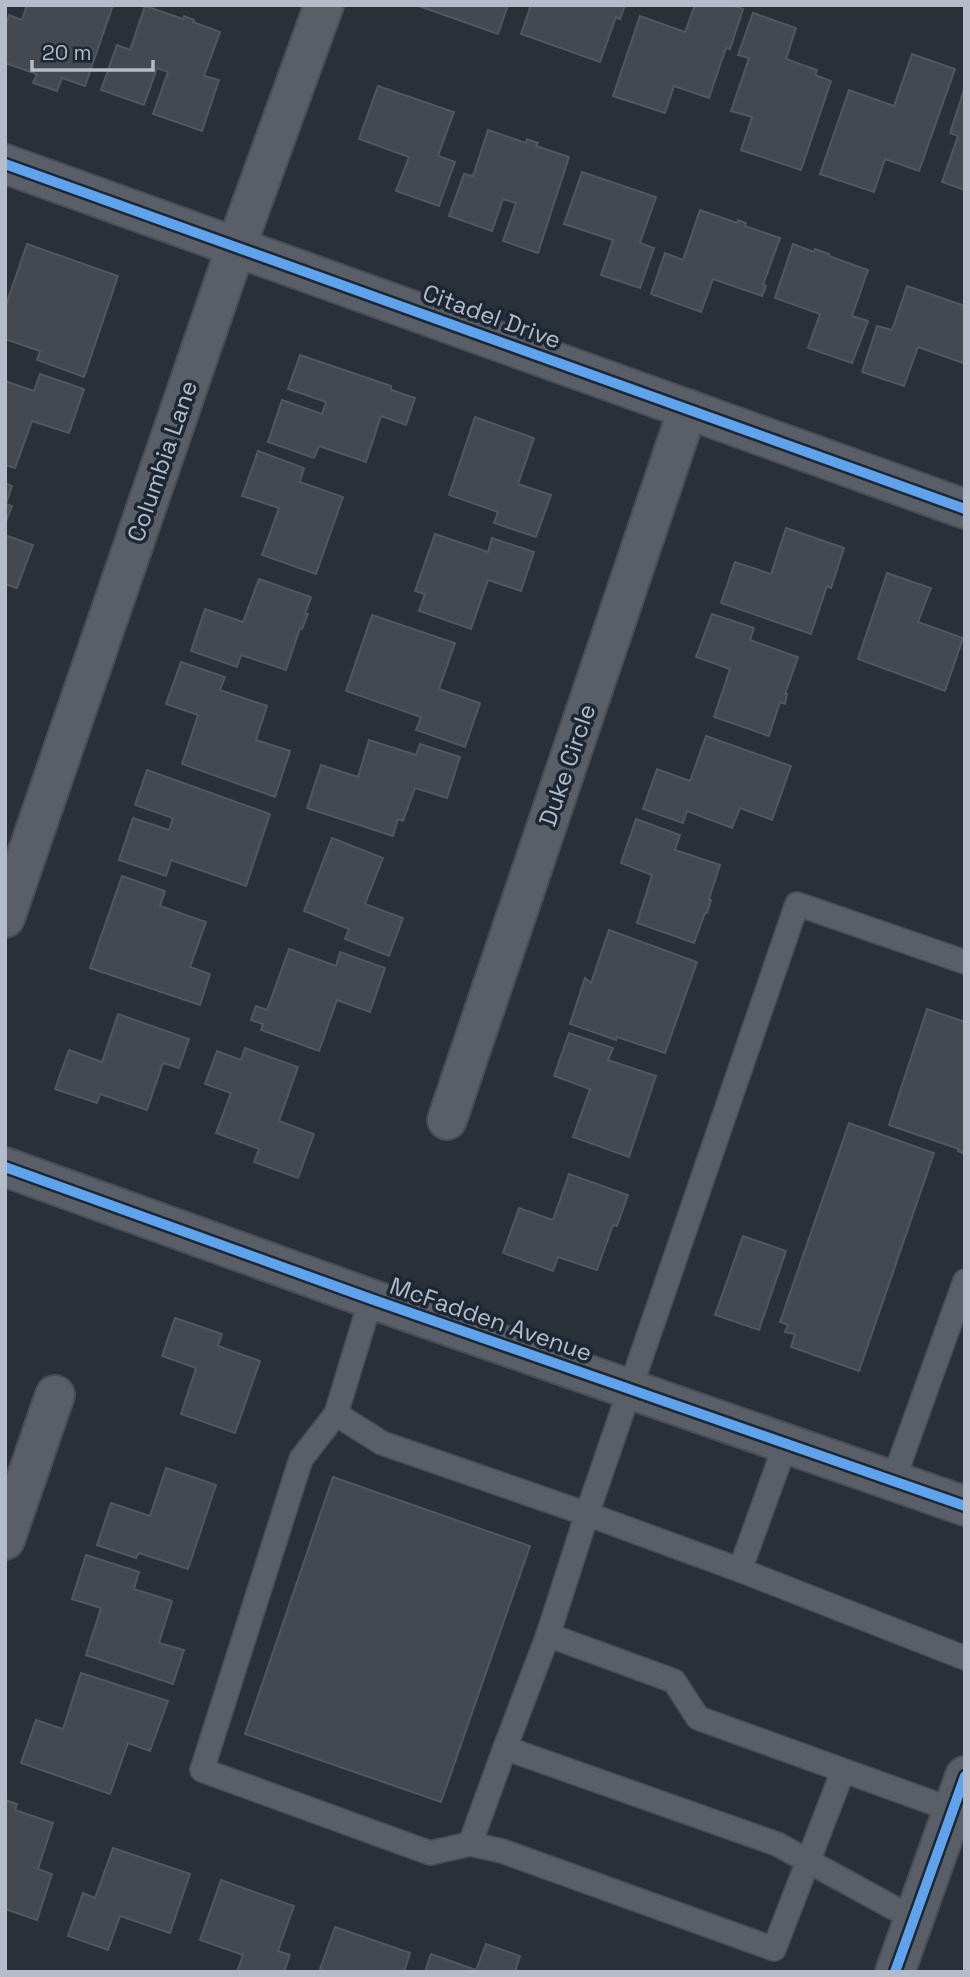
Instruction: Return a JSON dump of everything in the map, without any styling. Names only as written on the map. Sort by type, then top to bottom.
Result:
[{"type":"street","name":"Columbia Lane","points":[[5,918],[236,247],[324,5]]},
{"type":"street","name":"Citadel Drive","points":[[5,164],[965,509]]},
{"type":"street","name":"Duke Circle","points":[[446,1120],[688,409]]},
{"type":"street","name":"McFadden Avenue","points":[[5,1167],[371,1299],[965,1506]]},
{"type":"street","points":[[5,1540],[55,1395]]},
{"type":"street","points":[[895,1972],[959,1793]]},
{"type":"lane","points":[[470,1844],[548,1635],[797,904],[965,962]]},
{"type":"lane","points":[[893,1481],[965,1281]]},
{"type":"lane","points":[[371,1299],[336,1414],[301,1459],[202,1770],[430,1853],[470,1844],[515,1856],[774,1949],[843,1771]]},
{"type":"lane","points":[[336,1414],[382,1443],[740,1570],[965,1658]]},
{"type":"lane","points":[[740,1570],[786,1443]]},
{"type":"lane","points":[[548,1635],[674,1681],[698,1718],[843,1771],[959,1793]]},
{"type":"lane","points":[[505,1748],[776,1844],[914,1919]]},
{"type":"building","points":[[27,5],[113,5],[85,86],[62,78],[57,91],[33,83],[37,74],[5,63],[5,28],[9,15],[22,20]]},
{"type":"building","points":[[416,5],[508,5],[498,34]]},
{"type":"building","points":[[531,5],[625,5],[620,19],[616,17],[600,62],[521,34]]},
{"type":"building","points":[[695,5],[732,5],[743,9],[730,49],[726,48],[709,98],[674,86],[665,113],[613,96],[640,16],[685,32]]},
{"type":"building","points":[[145,6],[183,19],[184,16],[220,32],[204,76],[219,80],[202,131],[153,114],[168,72],[157,68],[144,105],[101,90],[117,45],[130,50]]},
{"type":"building","points":[[753,13],[796,28],[786,59],[817,70],[815,75],[831,81],[801,170],[741,150],[752,117],[731,111],[749,58],[738,55]]},
{"type":"building","points":[[912,54],[955,69],[919,171],[885,159],[874,192],[820,174],[849,90],[894,106]]},
{"type":"building","points":[[378,86],[454,112],[438,156],[455,162],[439,206],[396,191],[409,157],[359,139]]},
{"type":"building","points":[[964,90],[965,190],[942,182],[958,136],[950,133]]},
{"type":"building","points":[[488,130],[526,143],[527,139],[538,143],[536,146],[569,157],[538,253],[503,241],[516,203],[503,199],[492,231],[449,216],[464,174],[473,176]]},
{"type":"building","points":[[582,172],[656,197],[640,243],[654,248],[640,288],[601,275],[613,240],[564,224]]},
{"type":"building","points":[[700,210],[737,223],[738,220],[746,223],[745,226],[780,238],[763,285],[766,286],[762,296],[713,279],[701,312],[651,294],[665,253],[683,260]]},
{"type":"building","points":[[27,244],[118,276],[84,377],[37,360],[40,351],[5,339],[5,308]]},
{"type":"building","points":[[793,244],[814,252],[815,249],[868,270],[852,316],[868,321],[852,363],[808,348],[820,314],[775,298]]},
{"type":"building","points":[[907,286],[965,306],[965,358],[963,363],[918,347],[904,386],[862,372],[877,326],[892,330]]},
{"type":"building","points":[[300,355],[391,386],[391,390],[415,398],[406,425],[381,416],[366,462],[319,446],[314,458],[268,442],[282,400],[322,414],[326,402],[288,389]]},
{"type":"building","points":[[40,374],[84,389],[69,433],[32,421],[15,468],[5,465],[5,381],[34,391]]},
{"type":"building","points":[[475,417],[534,438],[518,484],[551,495],[536,537],[494,523],[498,512],[449,495]]},
{"type":"building","points":[[258,451],[304,468],[300,482],[343,497],[316,574],[262,555],[279,508],[242,496]]},
{"type":"building","points":[[5,483],[12,486],[6,504],[12,506],[5,524]]},
{"type":"building","points":[[786,528],[844,548],[831,588],[827,586],[811,634],[721,603],[735,562],[771,574]]},
{"type":"building","points":[[435,534],[488,552],[492,538],[534,552],[521,591],[488,580],[471,629],[419,611],[425,594],[415,591]]},
{"type":"building","points":[[5,535],[33,545],[17,588],[5,584]]},
{"type":"building","points":[[887,573],[931,588],[918,622],[963,638],[945,691],[858,659]]},
{"type":"building","points":[[259,579],[311,597],[305,614],[308,614],[302,629],[300,628],[286,670],[241,655],[237,667],[191,651],[205,609],[243,622]]},
{"type":"building","points":[[712,614],[754,628],[750,640],[798,657],[785,694],[785,704],[780,702],[769,736],[714,717],[730,669],[696,657]]},
{"type":"building","points":[[372,615],[455,643],[439,689],[480,703],[465,747],[416,730],[421,717],[346,691]]},
{"type":"building","points":[[181,662],[225,677],[220,690],[267,706],[256,740],[290,751],[275,797],[182,764],[198,715],[166,704]]},
{"type":"building","points":[[706,736],[791,766],[772,820],[740,808],[732,828],[687,811],[683,823],[643,809],[657,769],[690,781]]},
{"type":"building","points":[[369,740],[416,755],[420,744],[460,757],[447,798],[415,788],[403,821],[398,819],[393,836],[307,808],[321,765],[358,777]]},
{"type":"building","points":[[147,770],[270,814],[246,886],[171,860],[166,876],[119,860],[133,818],[169,830],[173,818],[135,805]]},
{"type":"building","points":[[636,819],[680,835],[675,850],[720,865],[707,913],[694,943],[637,923],[652,875],[621,863]]},
{"type":"building","points":[[332,838],[383,858],[365,904],[403,918],[389,956],[345,939],[349,929],[304,911]]},
{"type":"building","points":[[122,876],[165,891],[160,906],[206,922],[190,967],[210,974],[200,1005],[90,968]]},
{"type":"building","points":[[609,930],[697,962],[665,1053],[570,1024],[585,978],[591,983]]},
{"type":"building","points":[[289,949],[336,966],[340,952],[385,968],[370,1012],[337,1000],[319,1051],[261,1030],[263,1024],[251,1020],[256,1006],[267,1010]]},
{"type":"building","points":[[927,1009],[965,1022],[965,1154],[958,1151],[959,1149],[889,1125]]},
{"type":"building","points":[[118,1014],[189,1039],[179,1068],[163,1063],[147,1110],[100,1094],[97,1103],[55,1089],[69,1050],[102,1062]]},
{"type":"building","points":[[569,1033],[613,1048],[608,1060],[656,1076],[629,1157],[573,1137],[590,1089],[554,1076]]},
{"type":"building","points":[[245,1048],[298,1067],[279,1121],[314,1134],[298,1178],[254,1162],[259,1149],[216,1133],[231,1093],[205,1084],[217,1051],[241,1060]]},
{"type":"building","points":[[849,1123],[934,1153],[859,1371],[791,1347],[795,1334],[785,1332],[788,1325],[780,1322]]},
{"type":"building","points":[[569,1174],[628,1195],[617,1226],[613,1225],[597,1270],[558,1257],[553,1271],[503,1253],[519,1208],[553,1220]]},
{"type":"building","points":[[743,1236],[786,1251],[759,1330],[715,1315]]},
{"type":"building","points":[[175,1318],[222,1334],[218,1346],[260,1361],[235,1433],[181,1414],[196,1368],[162,1356]]},
{"type":"building","points":[[166,1468],[216,1485],[188,1569],[139,1553],[136,1558],[97,1545],[111,1503],[150,1516]]},
{"type":"building","points":[[333,1477],[530,1546],[441,1802],[245,1734]]},
{"type":"building","points":[[86,1555],[139,1572],[134,1589],[172,1601],[159,1643],[184,1650],[173,1684],[86,1655],[101,1608],[72,1599]]},
{"type":"building","points":[[81,1673],[168,1701],[150,1751],[128,1743],[110,1794],[21,1763],[36,1720],[63,1729]]},
{"type":"building","points":[[5,1800],[17,1804],[15,1810],[53,1823],[38,1869],[52,1874],[37,1920],[5,1909]]},
{"type":"building","points":[[113,1848],[190,1874],[170,1933],[120,1916],[108,1950],[68,1936],[83,1893],[95,1898]]},
{"type":"building","points":[[221,1880],[294,1906],[278,1951],[290,1955],[284,1972],[237,1972],[243,1955],[200,1940]]},
{"type":"building","points":[[335,1927],[410,1953],[404,1972],[319,1972]]},
{"type":"building","points":[[486,1944],[520,1956],[515,1972],[425,1972],[431,1954],[476,1970]]},
{"type":"cycle path","points":[[5,164],[965,509]]},
{"type":"cycle path","points":[[5,1167],[371,1299],[965,1506]]},
{"type":"cycle path","points":[[895,1972],[965,1776]]}]
